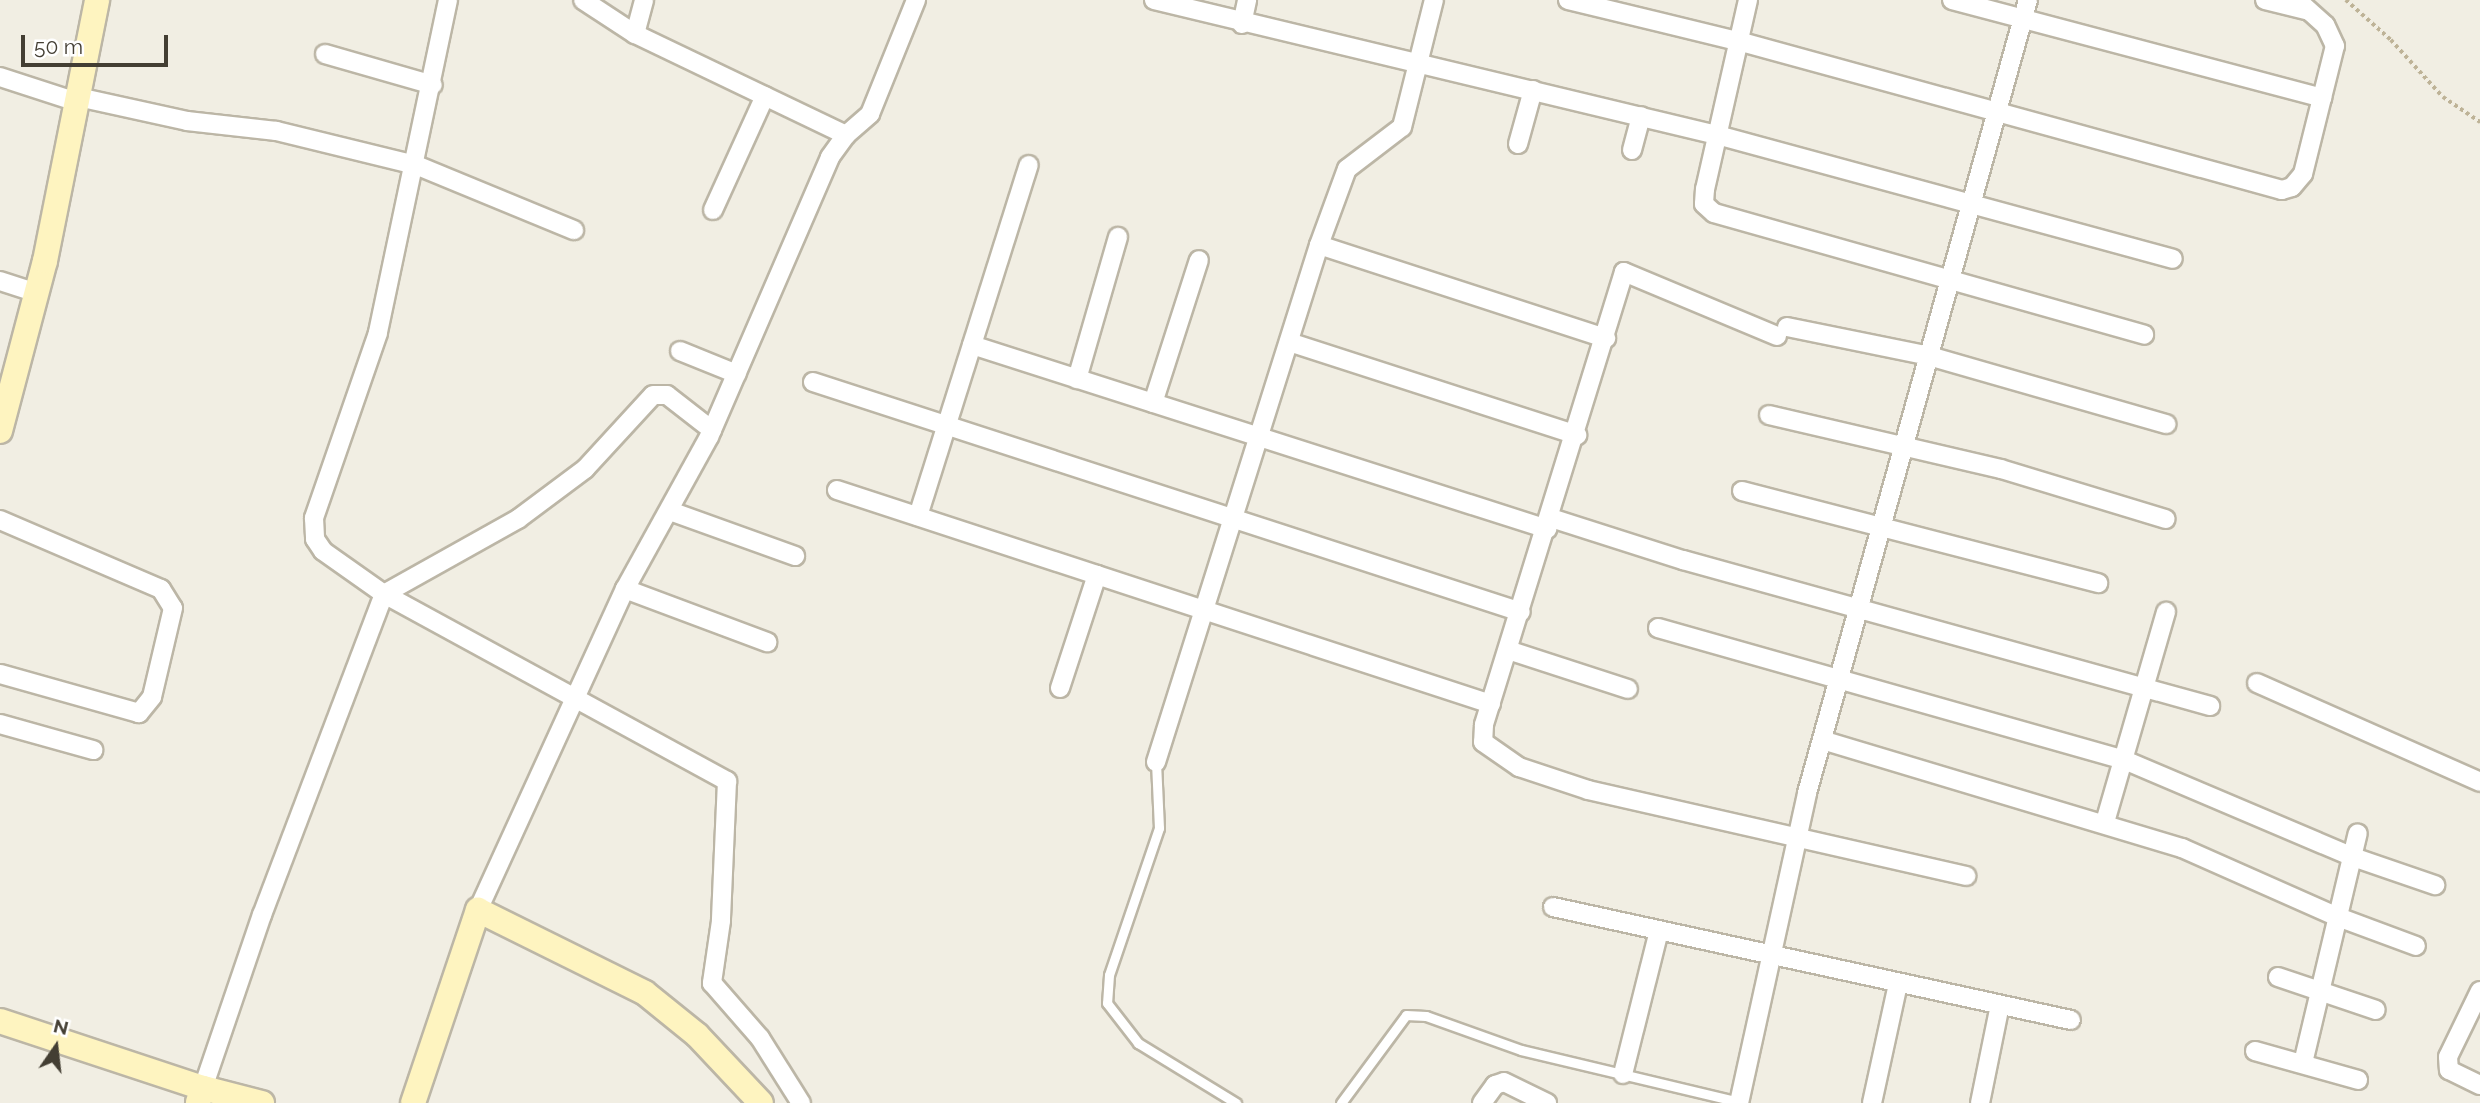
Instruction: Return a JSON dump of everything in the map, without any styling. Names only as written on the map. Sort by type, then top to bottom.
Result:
[{"type":"street","points":[[0,431],[37,293],[97,0]]},
{"type":"street","points":[[448,0],[433,85],[378,333],[313,528],[323,551],[384,594],[575,701],[727,781],[721,921],[712,983],[760,1038],[801,1103]]},
{"type":"street","points":[[583,0],[635,34],[846,135]]},
{"type":"street","points":[[635,34],[644,0]]},
{"type":"street","points":[[413,1103],[478,910],[625,589],[712,430],[830,157],[846,135],[870,114],[916,0]]},
{"type":"street","points":[[1154,0],[1242,24],[1641,116],[1970,207],[2173,259]]},
{"type":"street","points":[[1242,24],[1247,0]]},
{"type":"street","points":[[1156,762],[1320,245],[1348,169],[1402,127],[1434,0]]},
{"type":"street","points":[[1567,0],[1738,41],[2282,190],[2303,174],[2334,38],[2303,6],[2265,0]]},
{"type":"street","points":[[1748,0],[1705,189],[1704,204],[1714,214],[2144,335]]},
{"type":"street","points":[[1952,0],[2322,98]]},
{"type":"street","points":[[1741,1103],[1797,838],[1822,740],[2028,0]]},
{"type":"street","points":[[325,54],[433,85]]},
{"type":"street","points":[[0,77],[78,99],[187,121],[276,131],[416,165],[574,230]]},
{"type":"street","points":[[1518,144],[1533,90]]},
{"type":"street","points":[[713,210],[765,96]]},
{"type":"street","points":[[1632,150],[1641,116]]},
{"type":"street","points":[[918,516],[1029,165]]},
{"type":"street","points":[[1077,379],[1118,237]]},
{"type":"street","points":[[1320,245],[1606,338]]},
{"type":"street","points":[[1153,403],[1199,260]]},
{"type":"street","points":[[1966,876],[1588,790],[1519,767],[1483,742],[1491,704],[1577,435],[1624,272],[1782,331],[1929,356],[2166,424]]},
{"type":"street","points":[[0,281],[37,293]]},
{"type":"street","points":[[1289,342],[1577,435]]},
{"type":"street","points":[[972,345],[1259,437],[1549,523],[2210,706]]},
{"type":"street","points":[[680,351],[737,374]]},
{"type":"street","points":[[813,382],[1521,612]]},
{"type":"street","points":[[200,1096],[262,915],[384,594],[518,519],[585,469],[653,395],[667,395],[712,430]]},
{"type":"street","points":[[1769,415],[2001,469],[2166,519]]},
{"type":"street","points":[[837,490],[1491,704]]},
{"type":"street","points":[[1742,491],[1882,525],[2098,583]]},
{"type":"street","points":[[670,511],[796,556]]},
{"type":"street","points":[[0,520],[161,589],[173,608],[152,697],[139,713],[0,674]]},
{"type":"street","points":[[1060,688],[1097,575]]},
{"type":"street","points":[[625,589],[767,642]]},
{"type":"street","points":[[2105,822],[2122,759],[2146,688],[2166,611]]},
{"type":"street","points":[[1658,628],[2122,759],[2353,857],[2435,885]]},
{"type":"street","points":[[1508,650],[1628,688]]},
{"type":"street","points":[[2256,683],[2480,782]]},
{"type":"street","points":[[0,724],[93,750]]},
{"type":"street","points":[[1822,740],[2105,822],[2182,848],[2338,917],[2416,946]]},
{"type":"street","points":[[2303,1063],[2358,833]]},
{"type":"street","points":[[1553,907],[1771,957],[2071,1020]]},
{"type":"street","points":[[478,910],[645,993],[697,1035],[761,1103]]},
{"type":"street","points":[[1623,1074],[1659,931]]},
{"type":"street","points":[[2278,977],[2321,988],[2376,1010]]},
{"type":"street","points":[[1872,1103],[1898,984]]},
{"type":"street","points":[[2480,991],[2448,1057],[2449,1070],[2480,1085]]},
{"type":"street","points":[[1980,1103],[2000,1005]]},
{"type":"street","points":[[0,1021],[200,1096],[262,1103]]},
{"type":"street","points":[[2255,1051],[2358,1080]]},
{"type":"street","points":[[1482,1103],[1495,1085],[1504,1082],[1547,1103]]},
{"type":"lane","points":[[1156,762],[1159,828],[1109,975],[1107,1003],[1138,1043],[1236,1103]]},
{"type":"lane","points":[[1341,1103],[1406,1015],[1426,1016],[1521,1050],[1741,1103]]},
{"type":"path","points":[[2346,0],[2391,40],[2443,97],[2480,122]]}]
